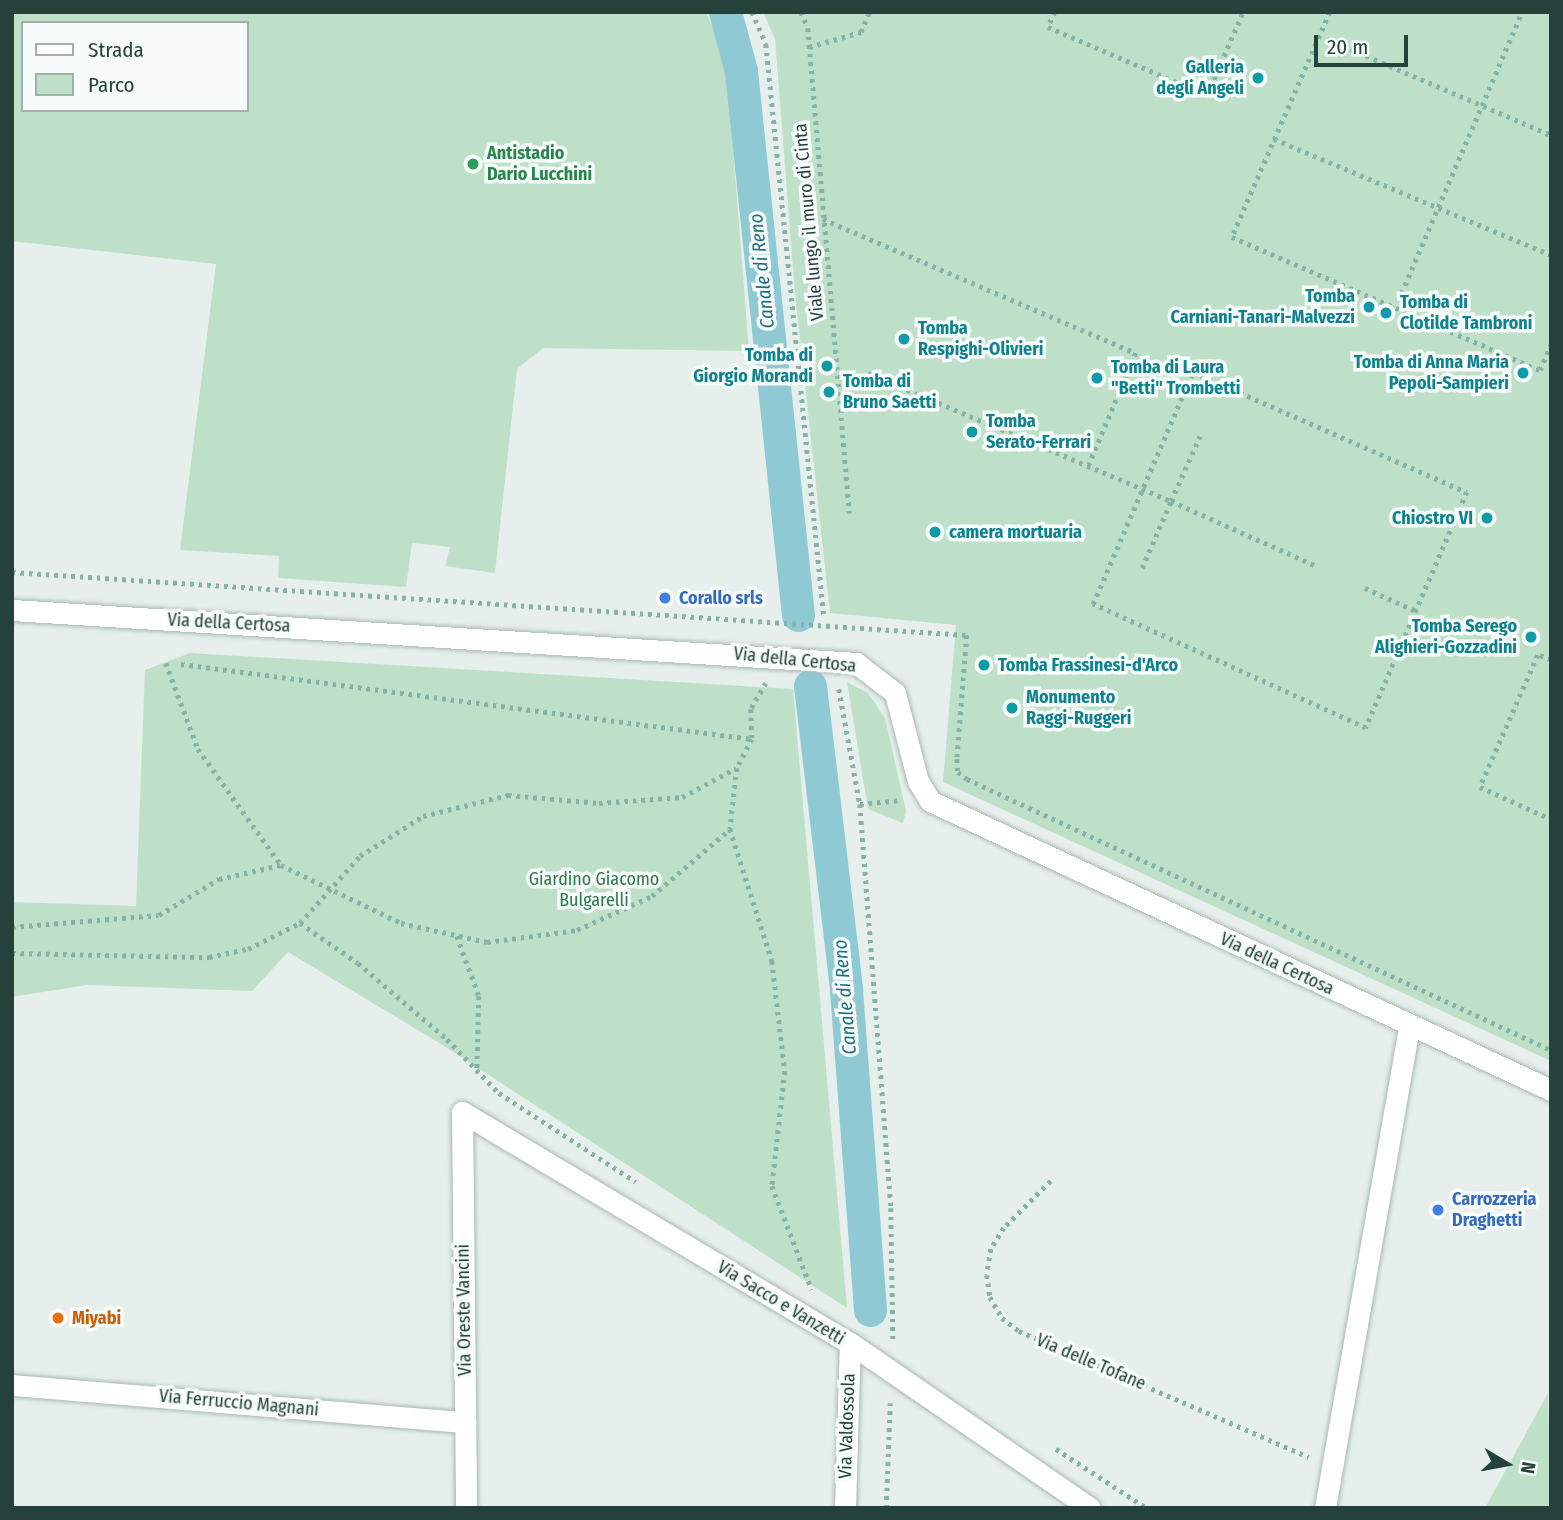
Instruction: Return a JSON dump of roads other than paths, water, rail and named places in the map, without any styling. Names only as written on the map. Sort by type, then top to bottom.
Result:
[{"type":"street","name":"Via della Certosa","points":[[12,610],[777,655],[839,661],[869,669],[895,693],[918,781],[930,801],[1551,1090]]},
{"type":"street","points":[[1325,1508],[1409,1025]]},
{"type":"street","name":"Via Sacco e Vanzetti","points":[[462,1112],[850,1343],[1090,1508]]},
{"type":"street","name":"Via Oreste Vancini","points":[[462,1112],[466,1508]]},
{"type":"street","name":"Via Valdossola","points":[[845,1508],[850,1343]]},
{"type":"street","name":"Via Ferruccio Magnani","points":[[12,1385],[465,1422]]},
{"type":"waterway","name":"Canale di Reno","points":[[725,12],[741,71],[798,615]]},
{"type":"waterway","name":"Canale di Reno","points":[[810,686],[846,990],[870,1310]]},
{"type":"place","name":"Galleria degli Angeli","points":[[1258,78]]},
{"type":"place","name":"Antistadio Dario Lucchini","points":[[473,164]]},
{"type":"place","name":"Tomba Carniani-Tanari-Malvezzi","points":[[1369,307]]},
{"type":"place","name":"Tomba di Clotilde Tambroni","points":[[1386,313]]},
{"type":"place","name":"Tomba Respighi-Olivieri","points":[[904,339]]},
{"type":"place","name":"Tomba di Giorgio Morandi","points":[[827,366]]},
{"type":"place","name":"Tomba di Anna Maria Pepoli-Sampieri","points":[[1523,373]]},
{"type":"place","name":"Tomba di Laura \"Betti\" Trombetti","points":[[1097,378]]},
{"type":"place","name":"Tomba di Bruno Saetti","points":[[829,392]]},
{"type":"place","name":"Tomba Serato-Ferrari","points":[[972,432]]},
{"type":"place","name":"Chiostro VI","points":[[1487,518]]},
{"type":"place","name":"camera mortuaria","points":[[935,532]]},
{"type":"place","name":"Corallo srls","points":[[665,598]]},
{"type":"place","name":"Tomba Serego Alighieri-Gozzadini","points":[[1531,637]]},
{"type":"place","name":"Tomba Frassinesi-d'Arco","points":[[984,665]]},
{"type":"place","name":"Monumento Raggi-Ruggeri","points":[[1012,708]]},
{"type":"place","name":"Carrozzeria Draghetti","points":[[1438,1210]]},
{"type":"place","name":"Miyabi","points":[[58,1318]]},
{"type":"park label","name":"Giardino Giacomo Bulgarelli","points":[[594,890]]}]
